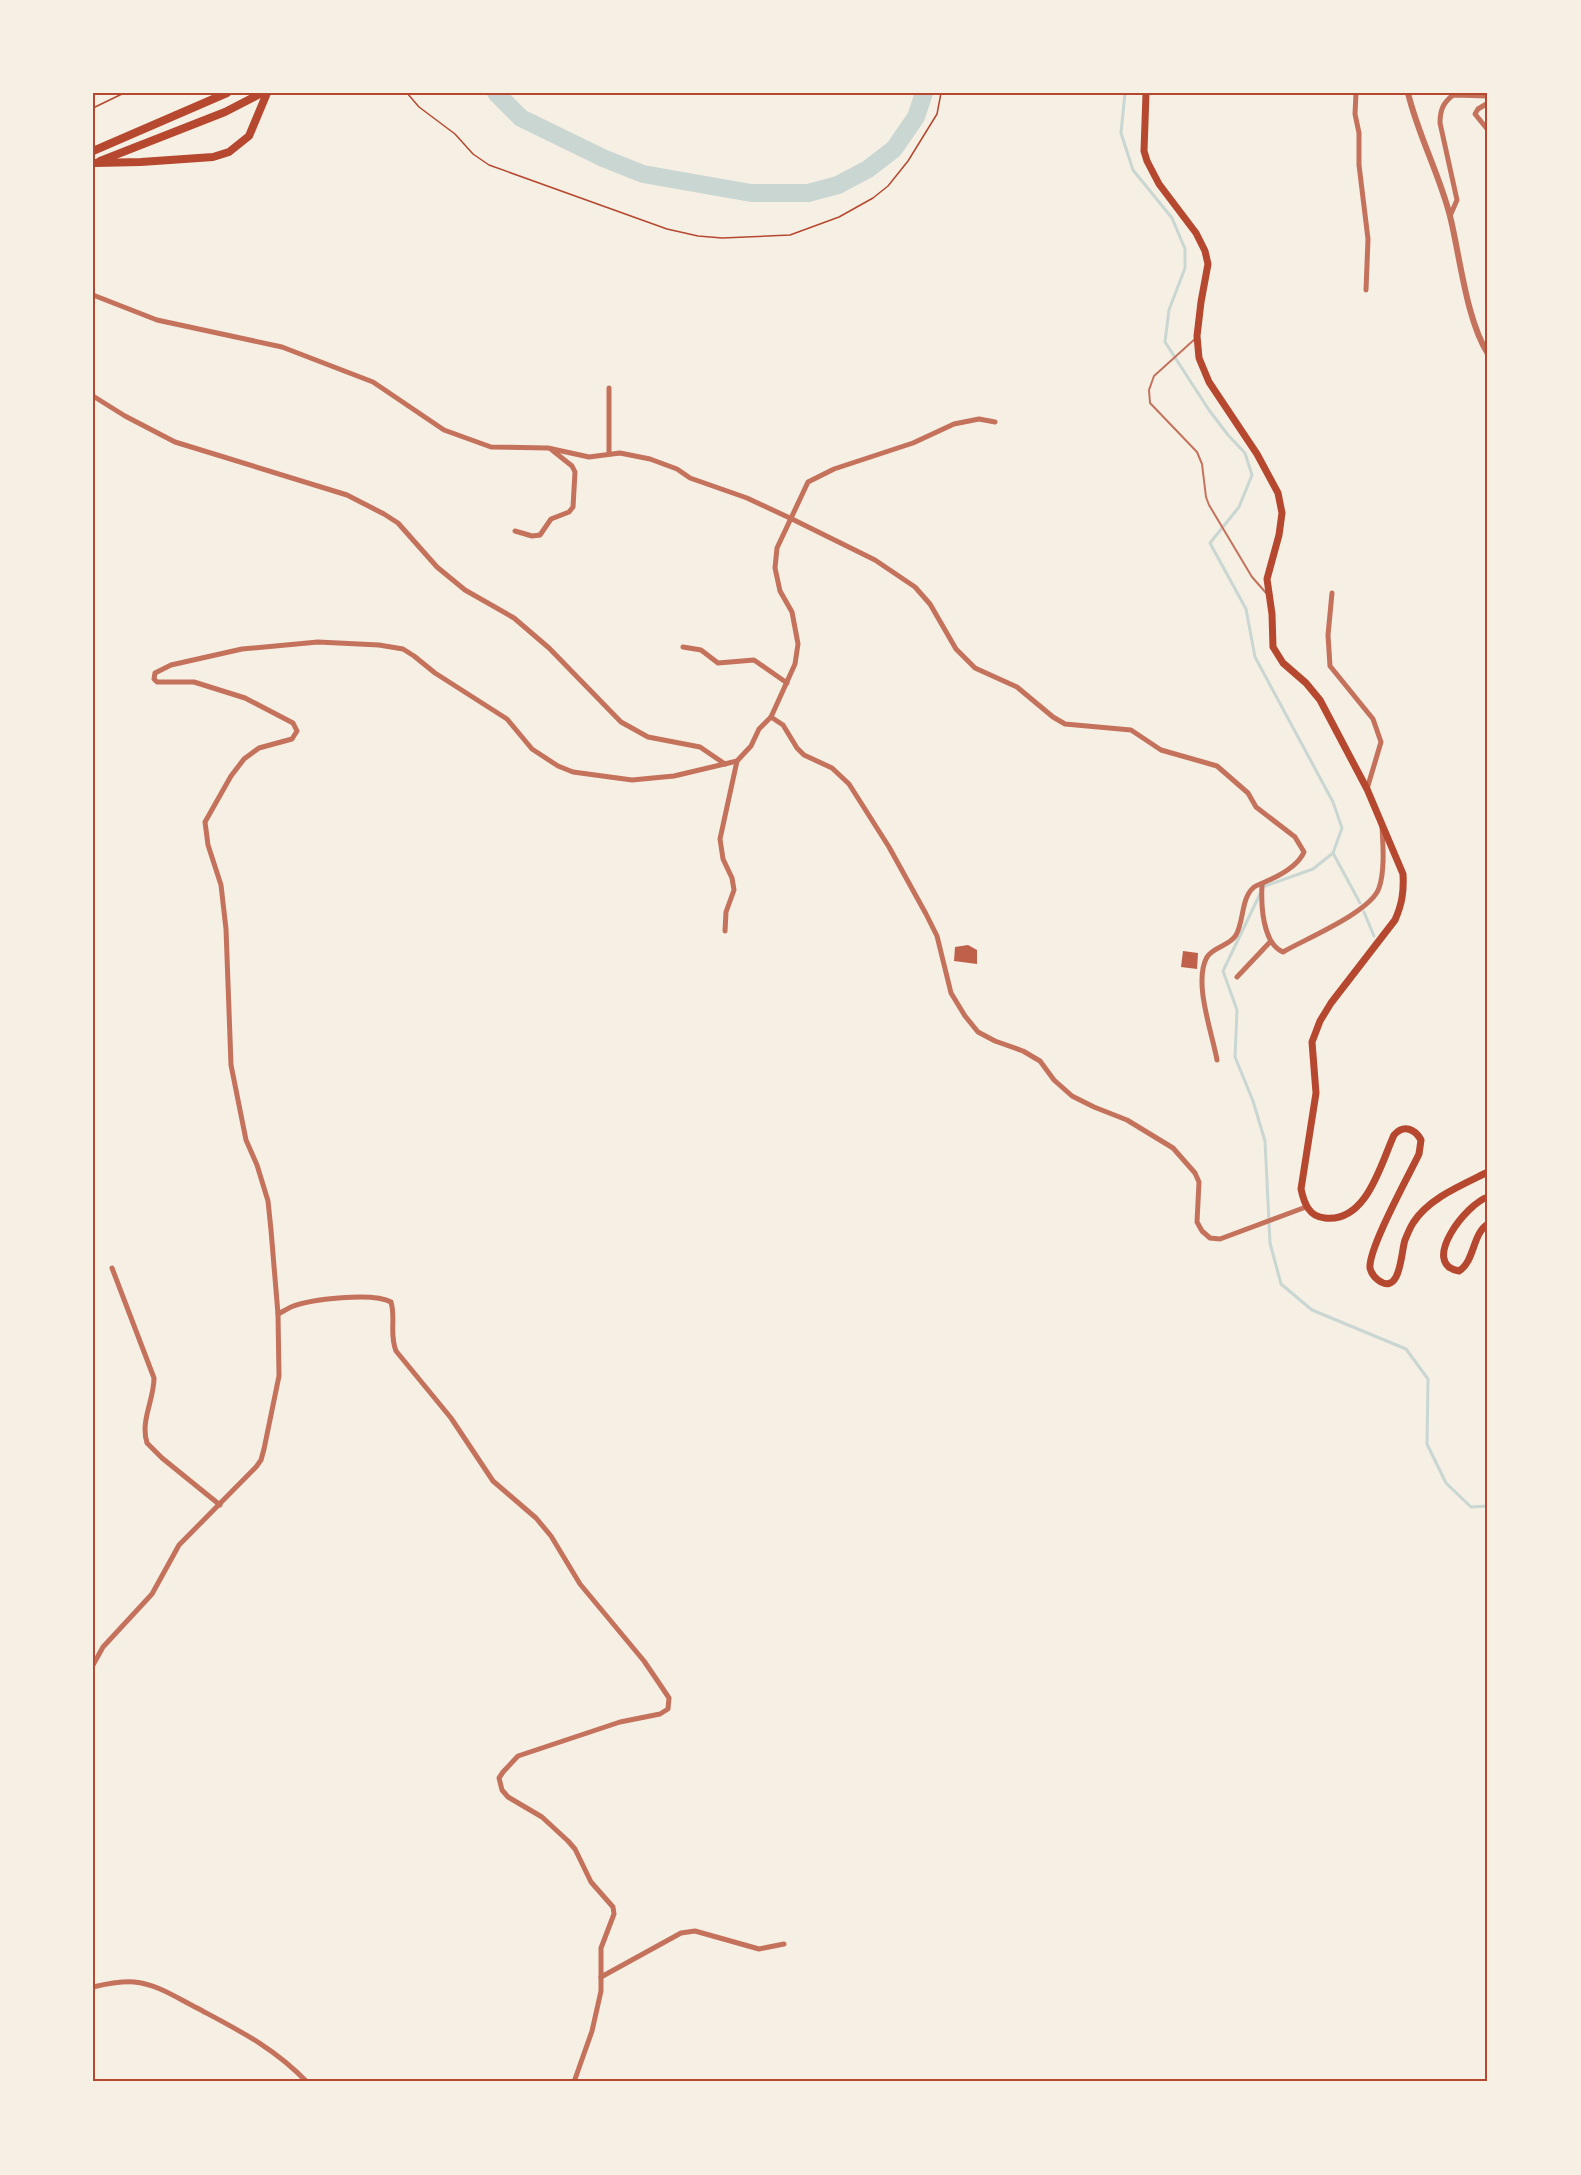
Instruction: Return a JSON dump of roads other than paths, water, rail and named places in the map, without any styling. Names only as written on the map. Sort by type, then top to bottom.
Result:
[{"type":"main road","points":[[93,151],[227,93]]},
{"type":"main road","points":[[94,163],[225,112],[262,93]]},
{"type":"main road","points":[[94,163],[213,157],[229,152],[249,136],[267,93]]},
{"type":"main road","points":[[1146,93],[1144,151],[1147,161],[1159,184],[1196,233],[1205,251],[1208,264],[1197,336],[1199,358],[1209,382],[1257,454],[1278,493],[1282,513],[1279,535],[1267,579],[1272,614],[1272,639],[1283,663],[1306,683],[1320,700],[1367,789],[1403,874],[1402,905],[1395,920],[1331,1003],[1320,1021],[1312,1042],[1316,1094],[1301,1189],[1306,1207],[1316,1216],[1323,1218],[1342,1217],[1357,1206],[1368,1193],[1377,1179],[1398,1130],[1405,1128],[1415,1132],[1421,1140],[1419,1155],[1377,1242],[1370,1269],[1379,1281],[1389,1282],[1395,1280],[1398,1274],[1405,1239],[1413,1223],[1424,1210],[1451,1191],[1488,1172]]},
{"type":"main road","points":[[1488,1197],[1483,1198],[1463,1214],[1455,1226],[1444,1250],[1444,1260],[1447,1266],[1459,1271],[1465,1267],[1479,1232],[1488,1224]]},
{"type":"street","points":[[1356,93],[1355,114],[1359,133],[1359,165],[1368,239],[1366,290]]},
{"type":"street","points":[[1408,93],[1415,120],[1442,187],[1467,294],[1480,339],[1488,354]]},
{"type":"street","points":[[1450,216],[1457,200],[1440,123],[1440,111],[1446,100],[1453,95],[1488,96]]},
{"type":"street","points":[[1488,103],[1478,109],[1475,114],[1488,130]]},
{"type":"street","points":[[93,295],[157,320],[282,347],[373,381],[444,430],[491,447],[548,448],[589,458],[620,453],[650,459],[677,469],[690,478],[747,498],[874,560],[915,587],[930,604],[956,649],[968,663],[1017,687],[1065,724],[1131,730],[1161,750],[1217,766],[1248,793],[1256,807],[1295,837],[1304,852],[1300,860],[1262,884],[1254,886],[1248,894],[1236,936],[1229,943],[1208,955],[1201,974],[1217,1060]]},
{"type":"street","points":[[609,388],[609,454]]},
{"type":"street","points":[[93,396],[175,442],[347,495],[384,514],[398,523],[437,567],[465,590],[514,618],[549,648],[628,726],[648,737],[700,747],[725,764]]},
{"type":"street","points":[[725,931],[726,912],[734,890],[732,878],[723,859],[720,839],[737,761],[751,746],[759,729],[771,717],[795,664],[798,644],[792,612],[780,591],[775,568],[777,548],[807,482],[821,474],[913,443],[954,424],[979,419],[995,422]]},
{"type":"street","points":[[515,531],[532,536],[540,535],[547,528],[551,519],[569,512],[573,507],[575,472],[572,466],[548,448]]},
{"type":"street","points":[[1332,593],[1328,635],[1330,666],[1372,719],[1381,742],[1367,789]]},
{"type":"street","points":[[93,1665],[102,1647],[152,1594],[179,1545],[261,1460],[279,1376],[279,1314],[268,1202],[257,1165],[246,1140],[231,1065],[226,929],[220,885],[208,845],[205,822],[231,776],[244,759],[259,748],[292,738],[297,731],[293,723],[245,698],[194,682],[158,682],[154,679],[155,673],[171,665],[252,648],[318,642],[378,645],[403,649],[414,656],[458,689],[507,719],[532,749],[558,766],[573,772],[632,780],[674,776],[737,761]]},
{"type":"street","points":[[683,647],[700,650],[718,663],[754,660],[787,683]]},
{"type":"street","points":[[771,717],[783,725],[804,755],[832,768],[849,784],[889,847],[937,936],[951,993],[978,1032],[1023,1051],[1040,1061],[1054,1080],[1072,1096],[1127,1120],[1173,1148],[1195,1173],[1199,1182],[1197,1222],[1210,1238],[1220,1239],[1306,1207]]},
{"type":"street","points":[[1262,884],[1261,903],[1270,942],[1275,949],[1283,952],[1335,925],[1369,902],[1379,888],[1383,853],[1382,822]]},
{"type":"street","points":[[1237,977],[1270,942]]},
{"type":"street","points":[[111,1268],[154,1378],[154,1389],[148,1405],[146,1423],[147,1443],[220,1505]]},
{"type":"street","points":[[279,1314],[292,1306],[350,1296],[384,1298],[391,1302],[392,1341],[396,1351],[451,1418],[493,1481],[536,1518],[551,1536],[580,1584],[644,1660],[669,1698],[668,1709],[660,1714],[620,1722],[518,1756],[499,1778],[502,1791],[508,1797],[542,1817],[568,1841],[575,1849],[591,1882],[613,1907],[614,1914],[601,1948],[601,1991],[592,2031],[574,2082]]},
{"type":"street","points":[[601,1977],[681,1933],[695,1931],[759,1949],[784,1944]]},
{"type":"street","points":[[93,1988],[107,1984],[134,1982],[168,1993],[265,2044],[291,2065],[307,2082]]},
{"type":"lane","points":[[1197,336],[1154,376],[1149,390],[1150,402],[1197,452],[1202,464],[1209,505],[1238,556],[1268,596]]},
{"type":"waterway","points":[[496,93],[521,118],[603,158],[643,174],[751,193],[808,193],[838,185],[868,169],[894,149],[916,117],[924,93]]},
{"type":"waterway","points":[[1125,93],[1121,133],[1133,170],[1172,218],[1185,249],[1185,268],[1169,310],[1165,342],[1209,410],[1245,453],[1252,475],[1239,507],[1210,543],[1246,609],[1255,657],[1333,802],[1342,828],[1333,853],[1313,869],[1263,888]]},
{"type":"waterway","points":[[1333,853],[1360,903]]},
{"type":"waterway","points":[[1260,894],[1223,971],[1237,1010],[1235,1057],[1253,1101],[1265,1141],[1270,1243],[1281,1284],[1312,1310],[1406,1349],[1428,1379],[1427,1444],[1446,1483],[1471,1507],[1488,1506]]},
{"type":"waterway","points":[[1364,912],[1374,936]]}]
